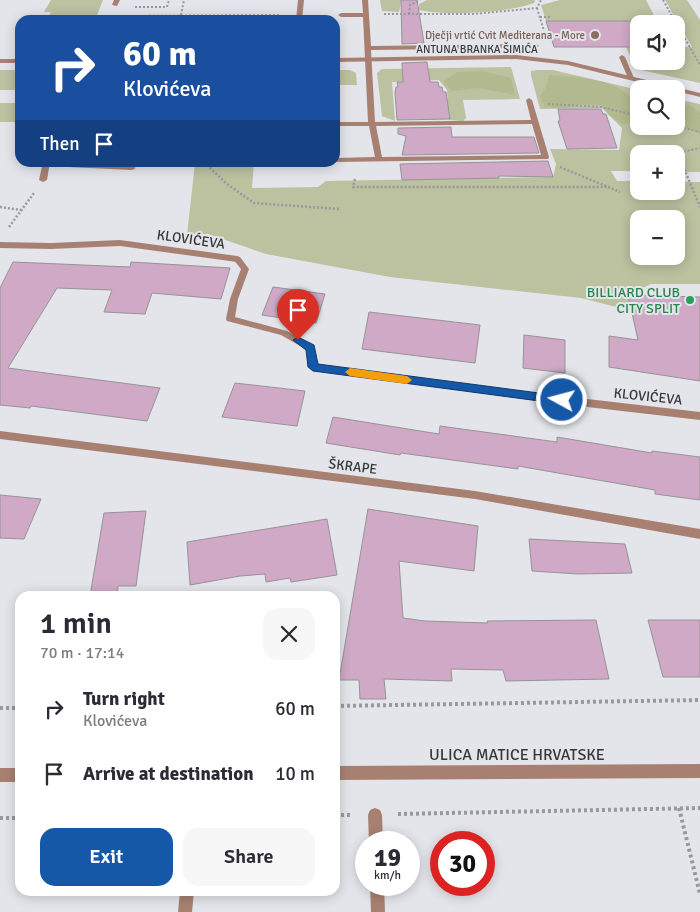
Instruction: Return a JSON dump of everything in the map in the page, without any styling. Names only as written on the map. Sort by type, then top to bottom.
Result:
[{"type":"street","points":[[299,15],[301,0]]},
{"type":"street","points":[[365,0],[372,124],[379,159]]},
{"type":"street","points":[[341,15],[366,15]]},
{"type":"street","points":[[367,48],[536,46]]},
{"type":"street","points":[[622,56],[631,78]]},
{"type":"street","name":"ANTUNA BRANKA ŠIMIĆA","points":[[340,60],[516,57],[568,63],[639,80]]},
{"type":"street","points":[[0,61],[15,61]]},
{"type":"street","name":"ANTUNA BRANKA ŠIMIĆA","points":[[685,91],[700,95]]},
{"type":"street","points":[[340,160],[544,158],[529,101]]},
{"type":"street","points":[[340,124],[535,122]]},
{"type":"street","points":[[43,180],[46,167]]},
{"type":"street","points":[[111,167],[132,168]]},
{"type":"street","name":"KLOVIĆEVA","points":[[0,245],[51,246],[120,243],[237,260],[245,269],[234,299],[230,319],[284,333],[311,348],[313,367],[544,398],[700,416]]},
{"type":"street","name":"ŠKRAPE","points":[[0,435],[475,495],[700,534]]},
{"type":"street","name":"ULICA MATICE HRVATSKE","points":[[340,773],[700,771]]},
{"type":"street","points":[[0,775],[15,775]]},
{"type":"street","points":[[376,815],[376,831]]},
{"type":"street","points":[[185,912],[187,896]]},
{"type":"street","points":[[377,896],[378,912]]},
{"type":"path","points":[[132,7],[167,7],[169,0]]},
{"type":"path","points":[[181,15],[184,0]]},
{"type":"path","points":[[409,14],[410,5],[420,0]]},
{"type":"path","points":[[541,0],[537,8],[546,36]]},
{"type":"path","points":[[663,0],[700,65]]},
{"type":"path","points":[[366,15],[474,14],[537,8]]},
{"type":"path","points":[[540,17],[552,17]]},
{"type":"path","points":[[529,101],[601,107],[630,114]]},
{"type":"path","points":[[685,128],[700,132]]},
{"type":"path","points":[[700,148],[678,153],[700,207]]},
{"type":"path","points":[[544,158],[566,170],[620,192]]},
{"type":"path","points":[[209,167],[227,184],[254,204],[339,209]]},
{"type":"path","points":[[5,232],[43,180]]},
{"type":"path","points":[[353,181],[353,188],[610,187]]},
{"type":"path","points":[[1,207],[21,210]]},
{"type":"path","points":[[340,706],[700,700]]},
{"type":"path","points":[[0,708],[15,708]]},
{"type":"path","points":[[679,808],[700,894]]},
{"type":"path","points":[[340,815],[700,808]]},
{"type":"path","points":[[0,818],[15,818]]},
{"type":"green space","points":[[51,0],[103,0],[97,15],[49,15],[51,12],[44,12]]},
{"type":"green space","points":[[380,0],[403,0],[399,12],[382,11]]},
{"type":"green space","points":[[427,0],[535,0],[534,3],[509,9],[445,13],[419,10],[419,4]]},
{"type":"green space","points":[[560,0],[646,0],[654,15],[630,15],[630,21],[546,21],[541,5]]},
{"type":"green space","points":[[665,0],[687,0],[700,20],[700,83],[641,70],[685,70],[685,47],[692,47],[685,35],[685,15],[674,15]]},
{"type":"green space","points":[[626,47],[630,47],[630,56]]},
{"type":"green space","points":[[511,67],[520,99],[463,100],[466,118],[463,121],[449,120],[447,90],[439,80],[392,82],[395,121],[382,116],[377,73],[382,69]]},
{"type":"green space","points":[[0,70],[15,70],[15,90],[0,90]]},
{"type":"green space","points":[[340,70],[350,70],[356,73],[357,85],[340,85]]},
{"type":"green space","points":[[537,70],[553,70],[630,88],[630,135],[685,135],[685,101],[700,104],[700,172],[685,172],[685,145],[630,145],[630,171],[611,171],[617,181],[630,181],[630,200],[685,200],[685,182],[700,182],[700,284],[651,284],[628,295],[632,311],[581,298],[390,277],[266,254],[208,234],[187,235],[195,167],[254,167],[252,188],[318,187],[326,181],[553,177],[556,164],[550,149],[619,150],[622,128],[602,108],[540,109],[531,75],[531,71]]},
{"type":"green space","points":[[482,71],[511,78],[515,95],[478,88],[452,91],[443,82],[457,72]]},
{"type":"green space","points":[[549,75],[577,77],[607,83],[630,97],[630,123],[622,124],[609,115],[602,105],[578,105],[566,108],[545,107],[540,96],[546,87]]},
{"type":"green space","points":[[0,103],[15,103],[15,122],[0,122]]},
{"type":"green space","points":[[685,104],[691,106],[700,113],[700,134],[685,127]]},
{"type":"building","points":[[401,0],[417,0],[424,43],[402,44]]},
{"type":"building","name":"Dječji vrtić Cvit Mediterana - More","points":[[546,21],[630,21],[630,47],[554,47]]},
{"type":"building","points":[[427,62],[430,82],[438,82],[443,92],[446,92],[450,119],[397,120],[395,93],[396,87],[398,87],[397,82],[403,82],[402,63]]},
{"type":"building","points":[[558,109],[601,109],[603,114],[606,114],[617,148],[567,149],[558,121],[560,121]]},
{"type":"building","points":[[451,127],[452,137],[534,137],[539,153],[402,155],[406,136],[398,134],[398,128]]},
{"type":"building","points":[[548,161],[553,177],[499,176],[499,178],[402,180],[400,164]]},
{"type":"building","points":[[13,262],[130,267],[131,262],[230,268],[221,299],[152,293],[145,314],[104,312],[112,290],[57,288],[8,368],[160,388],[147,421],[31,406],[30,408],[0,405],[0,288]]},
{"type":"building","points":[[273,287],[325,294],[316,323],[262,315]]},
{"type":"building","points":[[628,295],[700,297],[700,381],[609,367],[609,336],[638,340]]},
{"type":"building","points":[[369,312],[480,325],[475,363],[362,349]]},
{"type":"building","points":[[524,335],[565,340],[565,373],[523,368]]},
{"type":"building","points":[[235,383],[305,391],[297,426],[222,417]]},
{"type":"building","points":[[333,417],[439,434],[440,426],[557,442],[557,437],[652,453],[652,451],[700,457],[700,500],[655,494],[655,490],[518,466],[518,469],[401,453],[400,455],[326,443]]},
{"type":"building","points":[[0,495],[41,499],[24,539],[0,538]]},
{"type":"building","points":[[368,509],[478,526],[474,571],[399,561],[403,618],[425,621],[488,623],[487,621],[596,620],[609,679],[506,681],[503,670],[451,669],[452,681],[384,679],[386,699],[360,699],[359,680],[340,680]]},
{"type":"building","points":[[146,511],[136,586],[118,586],[118,591],[91,591],[104,513]]},
{"type":"building","points":[[327,519],[337,575],[291,582],[290,578],[266,582],[265,574],[240,576],[190,585],[187,542]]},
{"type":"building","points":[[529,539],[625,544],[632,573],[578,574],[532,571]]},
{"type":"building","points":[[648,620],[700,620],[700,677],[663,677]]},
{"type":"slow traffic","points":[[350,372],[407,380]]},
{"type":"place","name":"Dječji vrtić Cvit Mediterana - More","points":[[595,35]]},
{"type":"place","name":"BILLIARD CLUB CITY SPLIT","points":[[690,300]]},
{"type":"route","points":[[298,340],[311,348],[313,367],[562,400]]}]
